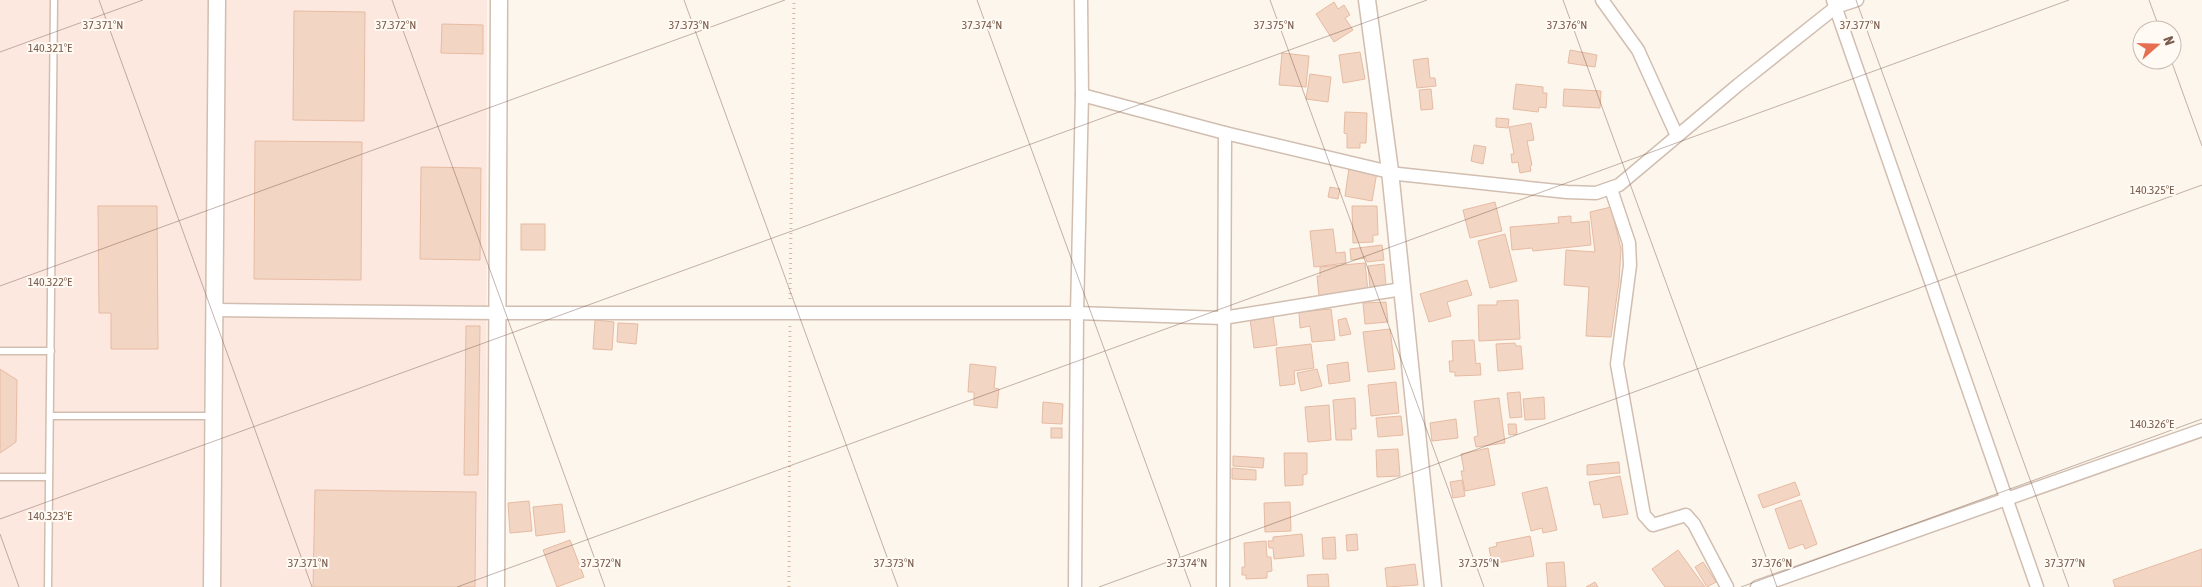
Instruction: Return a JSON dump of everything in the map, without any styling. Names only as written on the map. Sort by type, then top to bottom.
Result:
[{"type":"street","points":[[212,587],[217,0]]},
{"type":"street","points":[[496,587],[499,0]]},
{"type":"street","points":[[1075,587],[1077,313],[1082,95],[1081,0]]},
{"type":"street","points":[[1367,0],[1390,171],[1433,587]]},
{"type":"street","points":[[1602,0],[1638,50],[1677,136]]},
{"type":"street","points":[[1082,95],[1225,133],[1398,174],[1567,192],[1596,192],[1619,185],[1834,4],[1857,0]]},
{"type":"street","points":[[1834,4],[2038,587]]},
{"type":"street","points":[[1223,587],[1225,133]]},
{"type":"street","points":[[1611,189],[1629,243],[1630,265],[1617,364],[1644,515],[1654,525],[1686,515],[1694,524],[1726,587]]},
{"type":"street","points":[[214,310],[497,313],[1077,313],[1223,318],[1402,289]]},
{"type":"street","points":[[1756,587],[2202,430]]},
{"type":"lane","points":[[48,587],[54,0]]},
{"type":"lane","points":[[0,351],[51,352]]},
{"type":"lane","points":[[50,416],[214,416]]},
{"type":"lane","points":[[0,477],[49,478]]},
{"type":"path","points":[[789,587],[794,0]]},
{"type":"shaded area","points":[[0,0],[487,0],[486,587],[0,587]]},
{"type":"building","points":[[1334,2],[1338,9],[1344,5],[1350,15],[1345,18],[1353,30],[1334,42],[1316,14]]},
{"type":"building","points":[[294,11],[365,12],[364,121],[293,120]]},
{"type":"building","points":[[442,24],[483,25],[483,54],[441,53]]},
{"type":"building","points":[[1570,50],[1597,55],[1595,67],[1568,63]]},
{"type":"building","points":[[1360,52],[1365,79],[1343,83],[1339,55]]},
{"type":"building","points":[[1282,53],[1309,56],[1306,87],[1279,85]]},
{"type":"building","points":[[1428,58],[1430,78],[1435,78],[1436,86],[1417,88],[1413,60]]},
{"type":"building","points":[[1310,74],[1331,77],[1328,102],[1306,99]]},
{"type":"building","points":[[1516,84],[1543,87],[1543,93],[1547,93],[1546,108],[1539,107],[1538,112],[1513,109]]},
{"type":"building","points":[[1431,89],[1433,109],[1421,110],[1419,90]]},
{"type":"building","points":[[1564,89],[1601,91],[1600,108],[1563,106]]},
{"type":"building","points":[[1345,112],[1367,113],[1366,143],[1360,143],[1360,148],[1347,148],[1347,134],[1344,133]]},
{"type":"building","points":[[1496,118],[1509,119],[1508,128],[1496,127]]},
{"type":"building","points":[[1531,123],[1534,140],[1527,141],[1532,165],[1530,166],[1531,171],[1520,173],[1518,162],[1512,163],[1511,154],[1514,154],[1509,127]]},
{"type":"building","points":[[255,141],[362,142],[361,280],[254,279]]},
{"type":"building","points":[[1474,145],[1486,147],[1483,164],[1471,161]]},
{"type":"building","points":[[421,167],[481,168],[480,260],[420,259]]},
{"type":"building","points":[[1349,168],[1377,172],[1372,201],[1345,196]]},
{"type":"building","points":[[1330,187],[1340,189],[1338,199],[1328,197]]},
{"type":"building","points":[[1495,202],[1502,231],[1470,238],[1463,210]]},
{"type":"building","points":[[98,206],[157,206],[158,349],[111,349],[111,313],[99,313]]},
{"type":"building","points":[[1352,206],[1377,206],[1378,235],[1373,235],[1373,242],[1353,243]]},
{"type":"building","points":[[1611,207],[1621,249],[1619,282],[1611,337],[1586,336],[1589,287],[1564,285],[1566,250],[1595,252],[1590,212]]},
{"type":"building","points":[[1571,216],[1571,223],[1589,221],[1591,245],[1533,251],[1532,248],[1512,250],[1510,227],[1559,223],[1558,217]]},
{"type":"building","points":[[521,224],[545,224],[545,250],[521,250]]},
{"type":"building","points":[[1333,229],[1336,253],[1345,252],[1346,263],[1314,267],[1310,231]]},
{"type":"building","points":[[1505,234],[1517,281],[1490,288],[1478,241]]},
{"type":"building","points":[[1382,245],[1384,260],[1367,262],[1366,258],[1351,260],[1350,249]]},
{"type":"building","points":[[1365,263],[1368,291],[1319,296],[1317,276],[1320,276],[1320,267]]},
{"type":"building","points":[[1384,264],[1386,285],[1370,287],[1368,266]]},
{"type":"building","points":[[1467,280],[1472,295],[1447,302],[1451,316],[1429,322],[1420,294]]},
{"type":"building","points":[[1518,300],[1520,339],[1479,341],[1478,305],[1497,305],[1497,301]]},
{"type":"building","points":[[1386,302],[1388,322],[1365,324],[1363,303]]},
{"type":"building","points":[[1331,309],[1335,340],[1312,342],[1310,326],[1300,328],[1299,312]]},
{"type":"building","points":[[1273,316],[1277,345],[1254,348],[1250,319]]},
{"type":"building","points":[[1346,318],[1351,334],[1340,336],[1338,320]]},
{"type":"building","points":[[595,320],[614,322],[612,350],[593,349]]},
{"type":"building","points":[[618,323],[638,324],[636,344],[617,342]]},
{"type":"building","points":[[466,326],[480,326],[478,475],[464,475]]},
{"type":"building","points":[[1390,329],[1395,369],[1368,372],[1363,332]]},
{"type":"building","points":[[1474,340],[1476,364],[1480,363],[1481,375],[1455,376],[1455,372],[1450,372],[1449,361],[1453,361],[1452,341]]},
{"type":"building","points":[[1515,343],[1516,346],[1521,346],[1523,369],[1498,371],[1496,344]]},
{"type":"building","points":[[1311,344],[1314,368],[1294,371],[1295,384],[1280,386],[1276,348]]},
{"type":"building","points":[[1348,362],[1350,381],[1329,384],[1327,365]]},
{"type":"building","points":[[970,364],[996,367],[994,388],[999,389],[997,408],[974,405],[974,392],[968,392]]},
{"type":"building","points":[[0,369],[17,380],[16,442],[0,453]]},
{"type":"building","points":[[1317,369],[1322,386],[1301,391],[1297,373]]},
{"type":"building","points":[[1396,382],[1399,413],[1371,416],[1368,385]]},
{"type":"building","points":[[1520,392],[1522,417],[1510,418],[1507,393]]},
{"type":"building","points":[[1544,397],[1545,419],[1525,420],[1523,399]]},
{"type":"building","points":[[1355,398],[1356,429],[1351,429],[1352,440],[1336,440],[1333,400]]},
{"type":"building","points":[[1499,398],[1505,443],[1476,447],[1474,437],[1478,436],[1474,401]]},
{"type":"building","points":[[1043,402],[1063,404],[1062,424],[1042,423]]},
{"type":"building","points":[[1329,405],[1331,440],[1308,442],[1305,407]]},
{"type":"building","points":[[1401,416],[1403,435],[1378,437],[1376,418]]},
{"type":"building","points":[[1456,419],[1458,438],[1432,441],[1430,423]]},
{"type":"building","points":[[1508,424],[1516,424],[1517,434],[1509,435]]},
{"type":"building","points":[[1051,428],[1062,428],[1062,438],[1051,438]]},
{"type":"building","points":[[1488,448],[1495,485],[1465,491],[1461,471],[1464,471],[1461,454]]},
{"type":"building","points":[[1398,449],[1400,476],[1377,477],[1376,450]]},
{"type":"building","points":[[1284,453],[1307,453],[1307,474],[1303,475],[1303,485],[1285,486]]},
{"type":"building","points":[[1233,456],[1264,458],[1263,468],[1233,466]]},
{"type":"building","points":[[1619,462],[1620,473],[1587,475],[1587,465]]},
{"type":"building","points":[[1232,468],[1256,470],[1256,480],[1232,479]]},
{"type":"building","points":[[1620,476],[1628,514],[1603,518],[1600,504],[1594,505],[1589,482]]},
{"type":"building","points":[[1462,480],[1465,496],[1453,498],[1450,482]]},
{"type":"building","points":[[1795,482],[1800,495],[1763,508],[1758,495]]},
{"type":"building","points":[[1547,487],[1557,530],[1543,533],[1542,528],[1531,531],[1522,493]]},
{"type":"building","points":[[315,490],[476,492],[475,587],[313,587]]},
{"type":"building","points":[[1801,500],[1817,544],[1805,549],[1803,544],[1789,549],[1775,509]]},
{"type":"building","points":[[529,501],[532,531],[510,533],[508,503]]},
{"type":"building","points":[[1290,502],[1291,531],[1265,532],[1264,503]]},
{"type":"building","points":[[562,504],[565,532],[536,536],[533,507]]},
{"type":"building","points":[[1302,534],[1304,556],[1274,559],[1273,548],[1269,548],[1268,541],[1273,541],[1273,537]]},
{"type":"building","points":[[1357,534],[1358,550],[1347,551],[1346,535]]},
{"type":"building","points":[[1530,536],[1534,556],[1492,564],[1489,548],[1497,546],[1496,543]]},
{"type":"building","points":[[1335,537],[1336,559],[1323,559],[1322,538]]},
{"type":"building","points":[[570,540],[584,577],[557,587],[543,550]]},
{"type":"building","points":[[1266,541],[1267,557],[1271,557],[1272,571],[1267,572],[1267,578],[1246,579],[1246,575],[1242,575],[1242,567],[1245,567],[1244,543]]},
{"type":"building","points":[[2202,549],[2202,587],[2115,587],[2113,580]]},
{"type":"building","points":[[1678,550],[1705,587],[1665,587],[1652,569]]},
{"type":"building","points":[[1564,562],[1566,587],[1548,587],[1546,563]]},
{"type":"building","points":[[1703,562],[1716,582],[1707,587],[1695,567]]},
{"type":"building","points":[[1415,564],[1418,585],[1387,587],[1385,568]]},
{"type":"building","points":[[1328,574],[1329,587],[1308,587],[1307,575]]},
{"type":"building","points":[[1595,582],[1598,587],[1586,587]]}]
